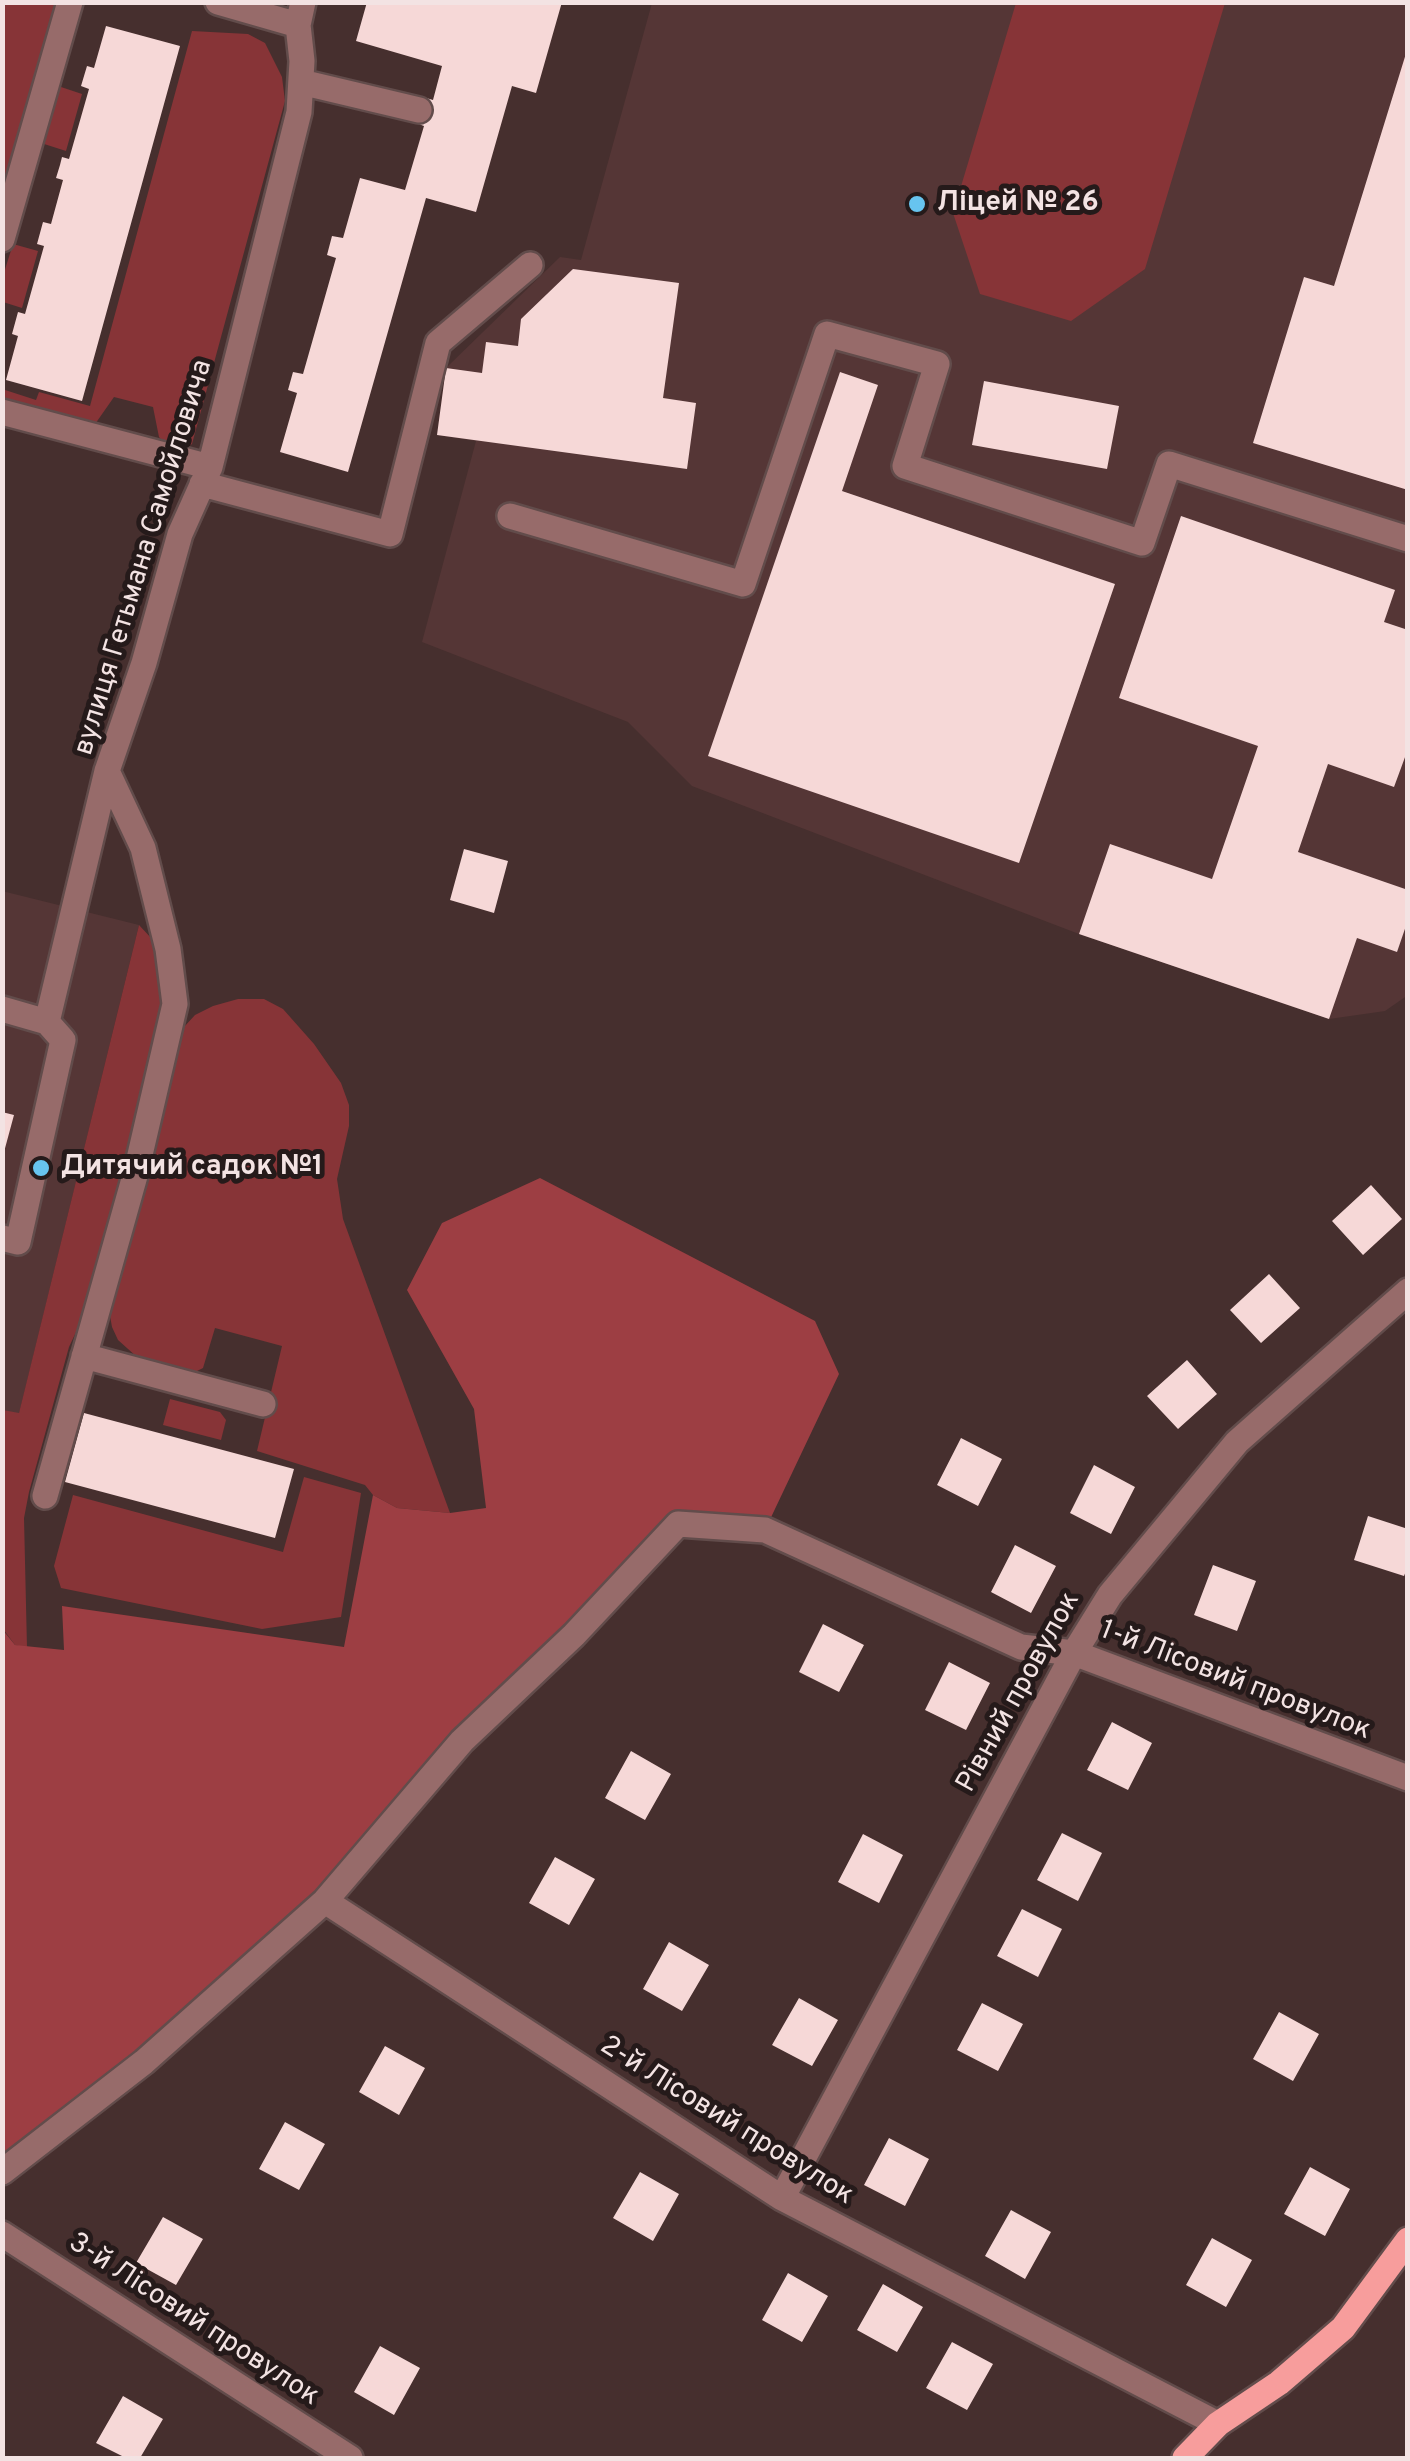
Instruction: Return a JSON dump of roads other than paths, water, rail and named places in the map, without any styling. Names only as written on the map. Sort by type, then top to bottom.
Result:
[{"type":"main road","points":[[1185,2458],[1218,2424],[1279,2383],[1342,2328],[1408,2240]]},
{"type":"street","points":[[2,239],[70,2]]},
{"type":"street","points":[[218,2],[301,14]]},
{"type":"street","name":"вулиця Гетьмана Самойловича","points":[[45,1496],[136,1172],[175,1004],[168,949],[143,848],[107,771],[144,664],[180,534],[206,476],[300,112],[301,14]]},
{"type":"street","points":[[301,82],[419,110]]},
{"type":"street","points":[[2,412],[390,534],[438,343],[530,265]]},
{"type":"street","points":[[510,516],[743,584],[827,334],[937,364],[905,466],[1142,543],[1169,464],[1408,539]]},
{"type":"street","points":[[47,1022],[107,771]]},
{"type":"street","points":[[2,1009],[47,1022],[63,1040],[18,1242],[2,1238]]},
{"type":"street","name":"Рівний провулок","points":[[782,2198],[1074,1653],[1110,1595],[1237,1442],[1408,1290]]},
{"type":"street","points":[[84,1356],[263,1404]]},
{"type":"street","name":"1-й Лісовий провулок","points":[[324,1900],[462,1742],[574,1634],[678,1524],[765,1530],[1021,1647],[1074,1653],[1408,1778]]},
{"type":"street","points":[[2,2172],[144,2062],[324,1900]]},
{"type":"street","name":"2-й Лісовий провулок","points":[[324,1900],[782,2198],[1218,2424]]},
{"type":"street","name":"3-й Лісовий провулок","points":[[2,2234],[350,2458]]},
{"type":"place","name":"Ліцей № 26","points":[[917,204]]},
{"type":"place","name":"Дитячий садок №1","points":[[41,1168]]}]
